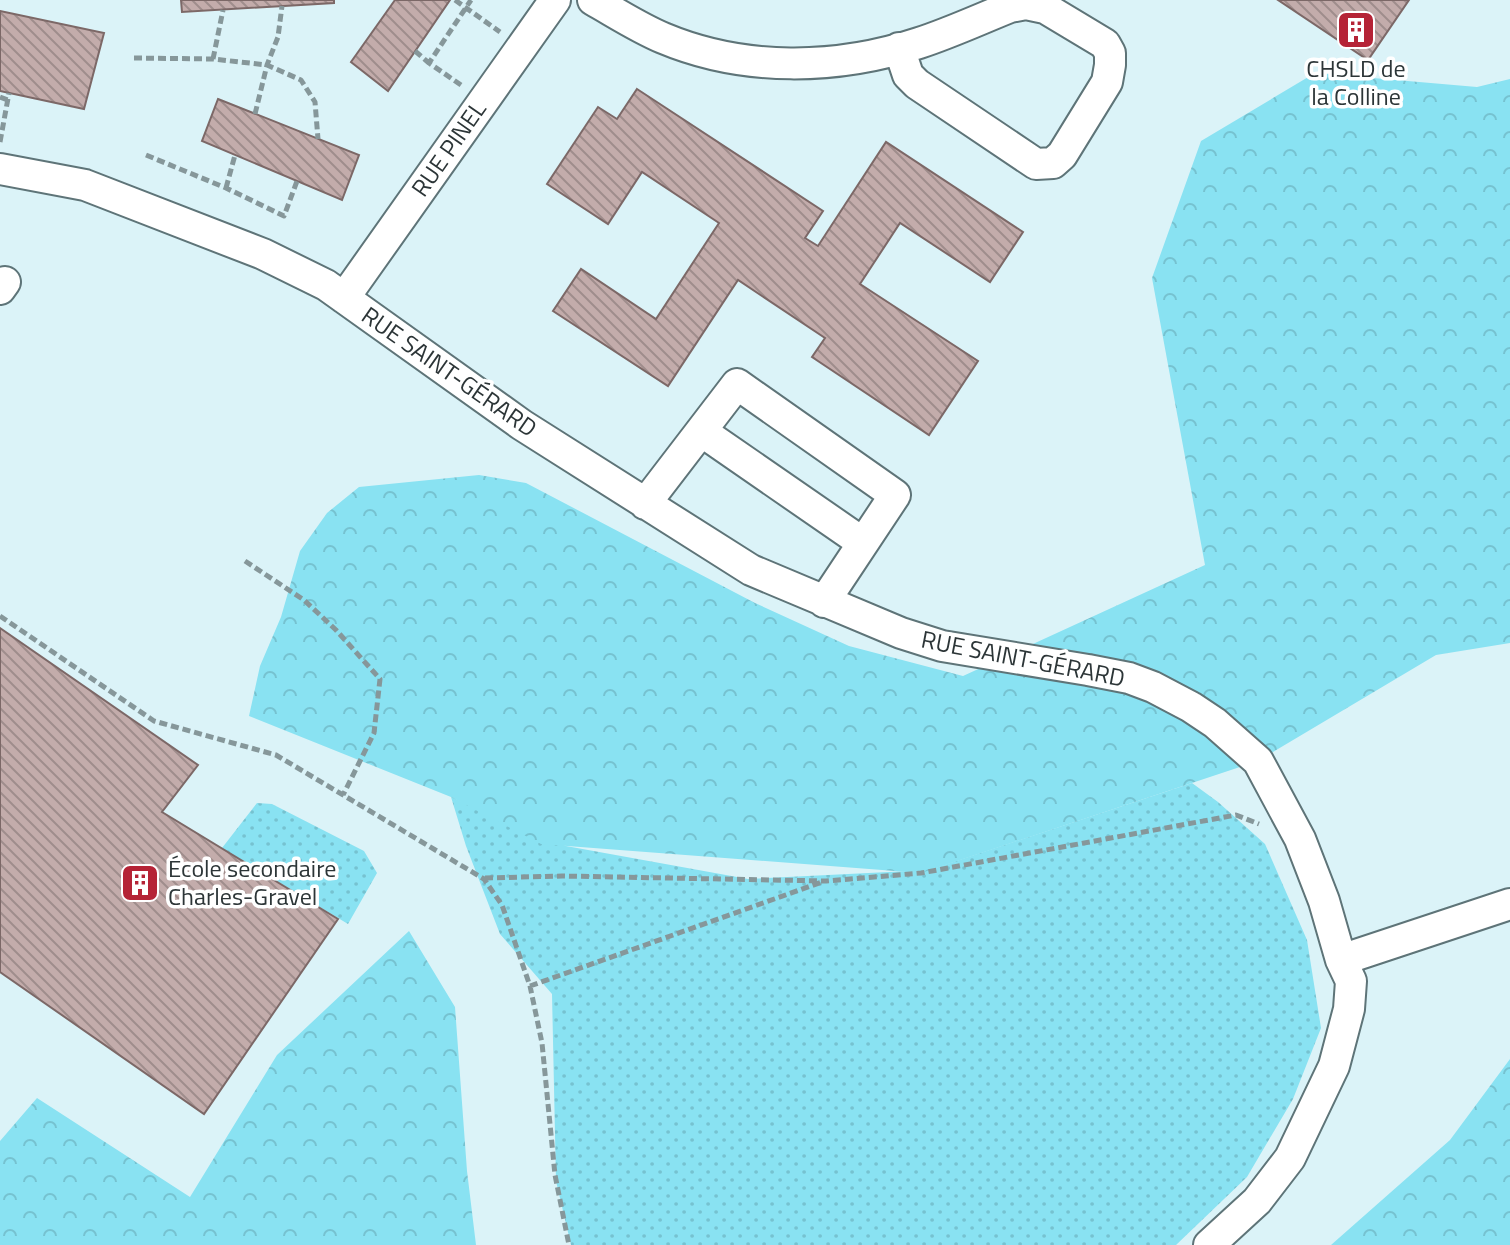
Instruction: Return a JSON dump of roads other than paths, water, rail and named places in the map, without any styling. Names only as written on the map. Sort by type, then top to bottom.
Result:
[{"type":"street","name":"RUE PINEL","points":[[344,298],[555,0]]},
{"type":"street","points":[[593,0],[662,37],[711,54],[793,64],[845,61],[919,43],[1010,7],[1026,4],[1045,8],[1105,44],[1110,53],[1110,65],[1107,82],[1062,155],[1053,163],[1036,164],[917,84],[908,75],[899,48]]},
{"type":"street","name":"RUE SAINT-GÉRARD","points":[[0,169],[85,185],[263,254],[326,285],[510,417],[751,570],[901,633],[942,646],[1088,670],[1129,678],[1153,687],[1215,723],[1258,761],[1300,839],[1324,901],[1341,960],[1351,981],[1349,1009],[1327,1083],[1290,1158],[1268,1188],[1209,1245]]},
{"type":"street","points":[[645,504],[737,384],[895,495],[824,602]]},
{"type":"street","points":[[701,431],[863,543]]},
{"type":"street","points":[[1341,960],[1510,904]]},
{"type":"place","name":"CHSLD de la Colline","points":[[1356,30]]},
{"type":"place","name":"École secondaire Charles-Gravel","points":[[140,883]]}]
